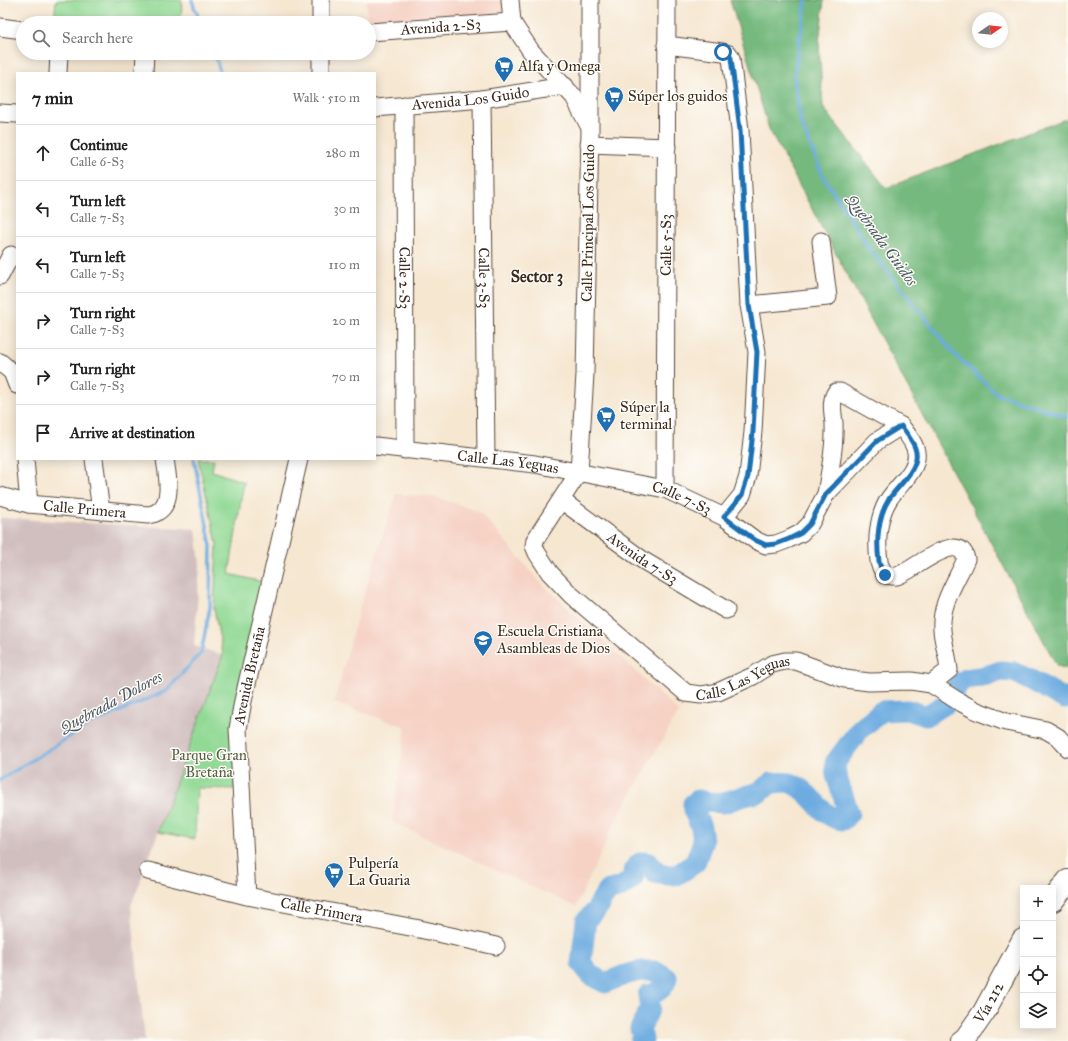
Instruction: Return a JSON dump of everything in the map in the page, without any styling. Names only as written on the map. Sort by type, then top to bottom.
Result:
[{"type":"main road","points":[[1056,896],[1068,881]]},
{"type":"main road","name":"Vía 212","points":[[962,1041],[966,1038],[984,1012],[1020,946]]},
{"type":"street","points":[[321,0],[321,16]]},
{"type":"street","name":"Calle Principal Los Guido","points":[[510,0],[512,22],[531,51],[574,97],[580,107],[590,137],[585,374],[579,472]]},
{"type":"street","points":[[590,0],[590,137],[667,147]]},
{"type":"street","name":"Calle 5-S3","points":[[665,489],[667,0]]},
{"type":"street","name":"Avenida 2-S3","points":[[376,32],[512,22]]},
{"type":"street","points":[[0,27],[16,29]]},
{"type":"street","points":[[666,45],[717,50],[729,54],[731,58],[740,130],[749,305],[757,352],[753,432],[748,476],[742,495],[724,517]]},
{"type":"street","points":[[58,72],[59,60]]},
{"type":"street","points":[[144,72],[145,60]]},
{"type":"street","points":[[321,60],[321,72]]},
{"type":"street","name":"Avenida Los Guido","points":[[376,108],[482,99],[565,86]]},
{"type":"street","name":"Calle 3-S3","points":[[482,99],[486,457]]},
{"type":"street","name":"Calle 2-S3","points":[[404,105],[405,450]]},
{"type":"street","points":[[0,113],[16,114]]},
{"type":"street","points":[[749,305],[828,297],[821,241]]},
{"type":"street","points":[[0,276],[9,254]]},
{"type":"street","points":[[826,494],[832,454],[834,426],[833,402],[836,392],[840,392],[901,426],[916,451],[916,461],[909,474],[889,499],[881,515],[878,543],[879,562],[885,575],[896,577],[927,558],[948,549],[958,548],[964,554],[966,559],[946,601],[942,628],[949,670],[931,684]]},
{"type":"street","name":"Calle 7-S3","points":[[579,472],[665,489],[724,517],[755,540],[766,545],[776,544],[801,533],[810,524],[826,494],[877,441],[901,426]]},
{"type":"street","name":"Calle Las Yeguas","points":[[376,446],[486,457],[579,472],[535,540],[534,546],[537,553],[550,573],[571,595],[686,693],[701,695],[718,692],[753,676],[772,664],[785,661],[796,661],[845,679],[869,682],[911,681],[931,684],[977,712],[1006,722],[1046,730],[1058,737],[1068,748]]},
{"type":"street","points":[[25,460],[29,504]]},
{"type":"street","points":[[94,460],[101,511]]},
{"type":"street","name":"Calle Primera","points":[[0,496],[29,504],[148,515],[158,512],[165,504],[169,486],[165,460]]},
{"type":"street","name":"Avenida Bretaña","points":[[248,896],[238,730],[242,701],[300,460]]},
{"type":"street","name":"Avenida 7-S3","points":[[562,500],[644,561],[726,610]]},
{"type":"street","name":"Calle Primera","points":[[148,871],[248,896],[415,928],[496,946]]},
{"type":"shaded area","points":[[367,0],[505,0],[505,18],[376,27],[376,16],[367,16]]},
{"type":"shaded area","name":"Escuela Cristiana Asambleas de Dios","points":[[396,494],[436,497],[480,512],[539,581],[678,711],[683,705],[618,816],[576,907],[392,822],[406,727],[334,703],[359,610]]},
{"type":"shaded area","points":[[0,518],[196,529],[200,565],[194,646],[223,655],[131,906],[145,1041],[0,1041]]},
{"type":"green space","points":[[56,0],[182,0],[181,16],[55,16]]},
{"type":"green space","points":[[730,0],[824,0],[819,43],[823,107],[886,188],[1068,118],[1068,669],[1057,666],[769,129]]},
{"type":"green space","name":"Parque Gran Bretaña","points":[[198,460],[214,460],[212,471],[244,482],[229,574],[263,582],[234,789],[197,788],[195,839],[158,832],[223,655],[214,609],[217,544]]},
{"type":"waterway","name":"Quebrada Dolores","points":[[192,0],[198,16]]},
{"type":"waterway","name":"Quebrada Guidos","points":[[806,0],[794,76],[801,123],[823,176],[871,251],[955,355],[997,394],[1068,417]]},
{"type":"waterway","name":"Quebrada Dolores","points":[[217,60],[220,72]]},
{"type":"waterway","name":"Quebrada Dolores","points":[[0,780],[93,722],[166,691],[201,653],[210,607],[211,546],[194,460]]},
{"type":"waterway","points":[[640,1041],[643,1039],[640,1029],[650,1008],[648,995],[660,990],[667,978],[655,971],[641,971],[628,974],[605,983],[591,975],[581,963],[586,921],[597,909],[609,890],[622,887],[633,878],[635,868],[640,863],[647,862],[654,868],[655,873],[665,875],[677,875],[695,863],[703,841],[701,827],[695,814],[693,804],[698,800],[723,803],[760,792],[771,783],[782,782],[793,784],[800,788],[823,811],[836,819],[843,820],[849,813],[836,775],[835,763],[860,729],[882,711],[908,710],[926,716],[947,703],[959,683],[966,679],[986,676],[1001,671],[1013,672],[1065,699],[1068,698]]},
{"type":"place","name":"Alfa y Omega","points":[[504,83]]},
{"type":"place","name":"Súper los guidos","points":[[614,113]]},
{"type":"place","name":"Súper la terminal","points":[[606,433]]},
{"type":"place","name":"Escuela Cristiana Asambleas de Dios","points":[[483,657]]},
{"type":"place","name":"Pulpería La Guaria","points":[[334,889]]},
{"type":"district","name":"Sector 3","points":[[537,276]]},
{"type":"route","points":[[723,52],[729,54],[731,58],[740,130],[749,305],[757,352],[753,432],[748,476],[742,495],[724,517],[755,540],[766,545],[776,544],[801,533],[810,524],[826,494],[877,441],[901,426],[916,451],[916,461],[909,474],[889,499],[881,515],[878,543],[879,562],[885,575]]}]
